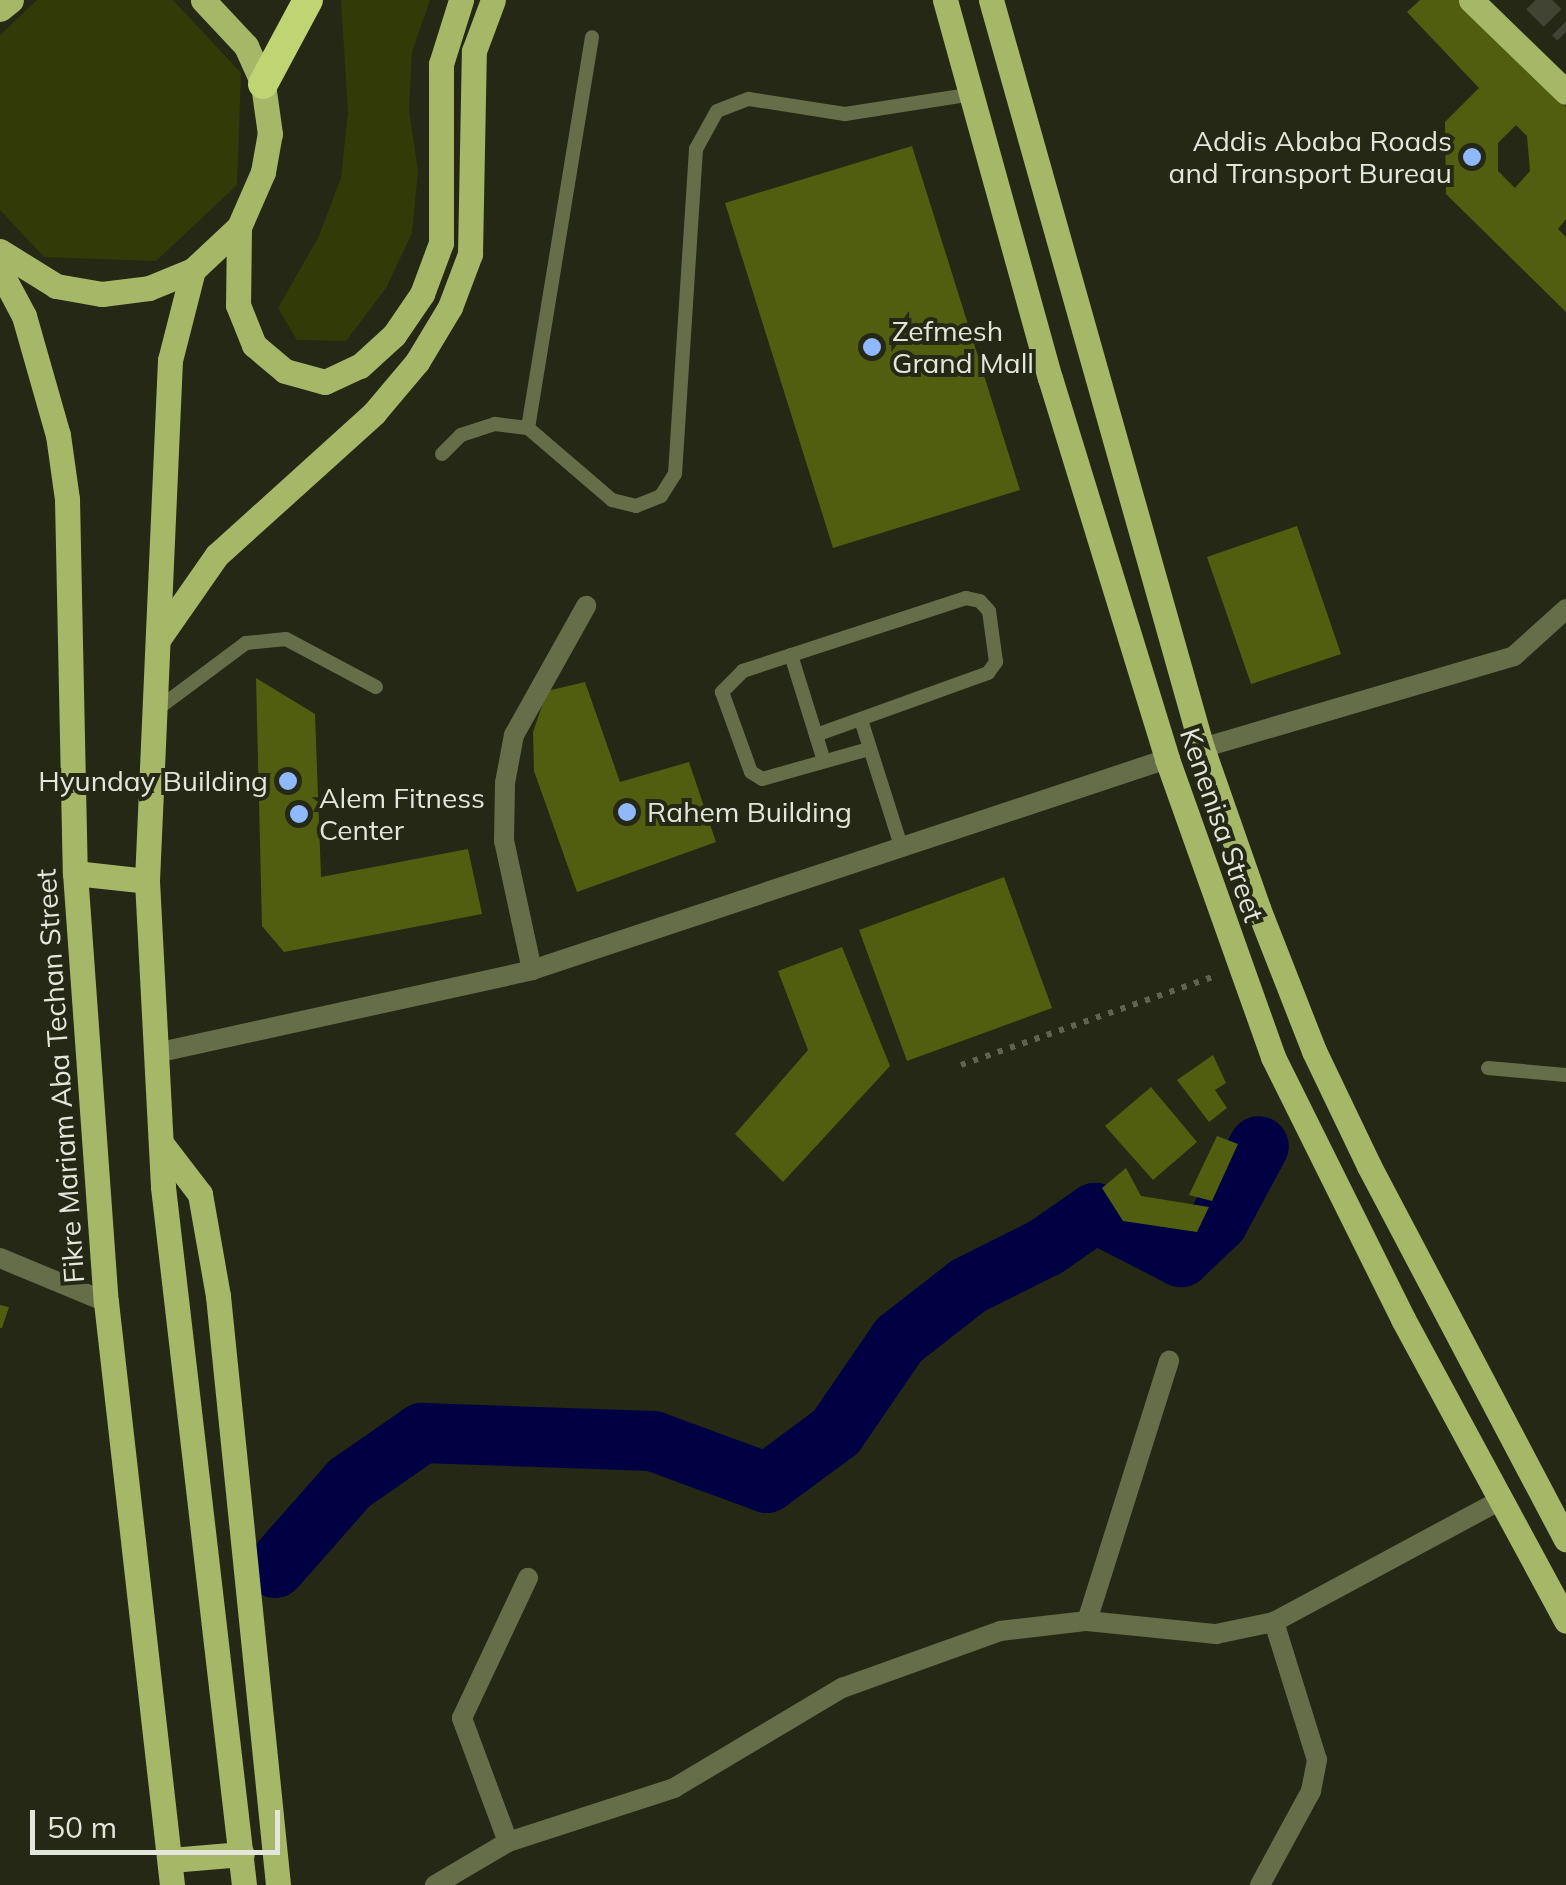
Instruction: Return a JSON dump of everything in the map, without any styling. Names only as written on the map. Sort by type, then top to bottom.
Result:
[{"type":"highway","points":[[263,84],[308,0]]},
{"type":"main road","points":[[0,10],[12,0]]},
{"type":"main road","points":[[0,252],[56,286],[102,294],[149,288],[192,270],[238,227],[263,172],[270,134],[263,84],[246,46],[203,0]]},
{"type":"main road","points":[[238,227],[238,306],[254,346],[285,372],[325,382],[360,366],[394,334],[422,294],[441,243],[441,64],[462,0]]},
{"type":"main road","points":[[159,638],[216,555],[374,413],[417,362],[450,307],[470,254],[474,51],[493,0]]},
{"type":"main road","name":"Kenenisa Street","points":[[946,0],[1050,378],[1167,758],[1240,967],[1325,1165],[1566,1621]]},
{"type":"main road","name":"Kenenisa Street","points":[[991,0],[1202,748],[1314,1051],[1566,1539]]},
{"type":"main road","points":[[1471,0],[1566,92]]},
{"type":"main road","name":"Fikre Mariam Aba Techan Street","points":[[0,270],[24,316],[58,435],[67,499],[75,873],[106,1302],[171,1873]]},
{"type":"main road","points":[[192,270],[170,360],[147,881],[161,1142],[244,1885]]},
{"type":"main road","points":[[75,873],[147,881]]},
{"type":"main road","points":[[161,1142],[200,1194],[218,1296],[278,1885]]},
{"type":"main road","points":[[171,1873],[242,1854]]},
{"type":"street","points":[[532,970],[504,841],[505,782],[520,722],[586,606]]},
{"type":"street","points":[[1202,748],[1514,656],[1566,609]]},
{"type":"street","points":[[156,1053],[532,970],[1167,758]]},
{"type":"street","points":[[0,1258],[106,1302]]},
{"type":"street","points":[[1088,1620],[1169,1361]]},
{"type":"street","points":[[435,1885],[508,1842],[674,1788],[872,1676],[1000,1631],[1088,1620],[1216,1634],[1274,1622],[1501,1500]]},
{"type":"street","points":[[508,1842],[462,1718],[528,1578]]},
{"type":"street","points":[[1260,1885],[1311,1790],[1317,1760],[1274,1622]]},
{"type":"lane","points":[[528,428],[592,37]]},
{"type":"lane","points":[[442,454],[461,436],[495,424],[528,428],[612,500],[636,506],[661,496],[675,474],[696,149],[717,111],[750,98],[844,114],[972,94]]},
{"type":"lane","points":[[816,735],[862,722],[988,673],[996,662],[989,610],[980,601],[966,598],[743,670],[722,692],[751,772],[762,779],[869,749]]},
{"type":"lane","points":[[156,710],[246,642],[286,639],[376,686]]},
{"type":"lane","points":[[792,655],[824,761]]},
{"type":"lane","points":[[862,722],[902,848]]},
{"type":"lane","points":[[1488,1068],[1566,1074]]},
{"type":"path","points":[[962,1065],[1240,967]]},
{"type":"green space","points":[[37,0],[173,0],[241,73],[237,185],[156,261],[44,257],[0,210],[0,35]]},
{"type":"green space","points":[[341,0],[430,0],[412,52],[409,111],[418,171],[412,233],[386,288],[346,341],[297,340],[278,308],[319,236],[341,178],[348,112]]},
{"type":"building","name":"Addis Ababa Roads and Transport Bureau","points":[[1420,0],[1462,0],[1566,107],[1566,219],[1558,229],[1566,237],[1566,312],[1446,194],[1445,122],[1479,88],[1407,12]],"holes":[[[1516,125],[1527,136],[1530,171],[1515,188],[1498,171],[1498,143]]]},
{"type":"building","name":"Zefmesh Grand Mall","points":[[912,146],[1020,490],[833,548],[725,203]]},
{"type":"building","points":[[1297,526],[1341,654],[1251,684],[1207,557]]},
{"type":"building","name":"Hyunday Building","points":[[256,678],[315,714],[321,877],[468,849],[482,914],[284,952],[262,926]]},
{"type":"building","name":"Rahem Building","points":[[585,682],[620,782],[689,762],[716,842],[577,892],[534,771],[533,732],[547,691]]},
{"type":"building","points":[[1004,877],[1052,1008],[907,1061],[859,930]]},
{"type":"building","points":[[842,947],[890,1066],[783,1182],[735,1134],[808,1050],[778,971]]},
{"type":"building","points":[[1213,1055],[1226,1083],[1215,1090],[1227,1108],[1209,1122],[1177,1080]]},
{"type":"building","points":[[1151,1087],[1197,1142],[1153,1180],[1105,1126]]},
{"type":"building","points":[[1217,1136],[1238,1144],[1212,1201],[1189,1195]]},
{"type":"building","points":[[1126,1168],[1141,1196],[1209,1207],[1197,1232],[1123,1221],[1102,1188]]},
{"type":"building","points":[[0,1305],[9,1307],[2,1328],[0,1328]]},
{"type":"waterway","points":[[275,1568],[350,1483],[422,1433],[653,1441],[767,1483],[836,1432],[899,1340],[968,1286],[1046,1247],[1095,1213],[1181,1257],[1218,1222],[1259,1146]]},
{"type":"tunnel","points":[[1535,0],[1566,31]]},
{"type":"place","name":"Addis Ababa Roads and Transport Bureau","points":[[1472,157]]},
{"type":"place","name":"Zefmesh Grand Mall","points":[[872,347]]},
{"type":"place","name":"Hyunday Building","points":[[288,781]]},
{"type":"place","name":"Rahem Building","points":[[627,812]]},
{"type":"place","name":"Alem Fitness Center","points":[[299,814]]}]
